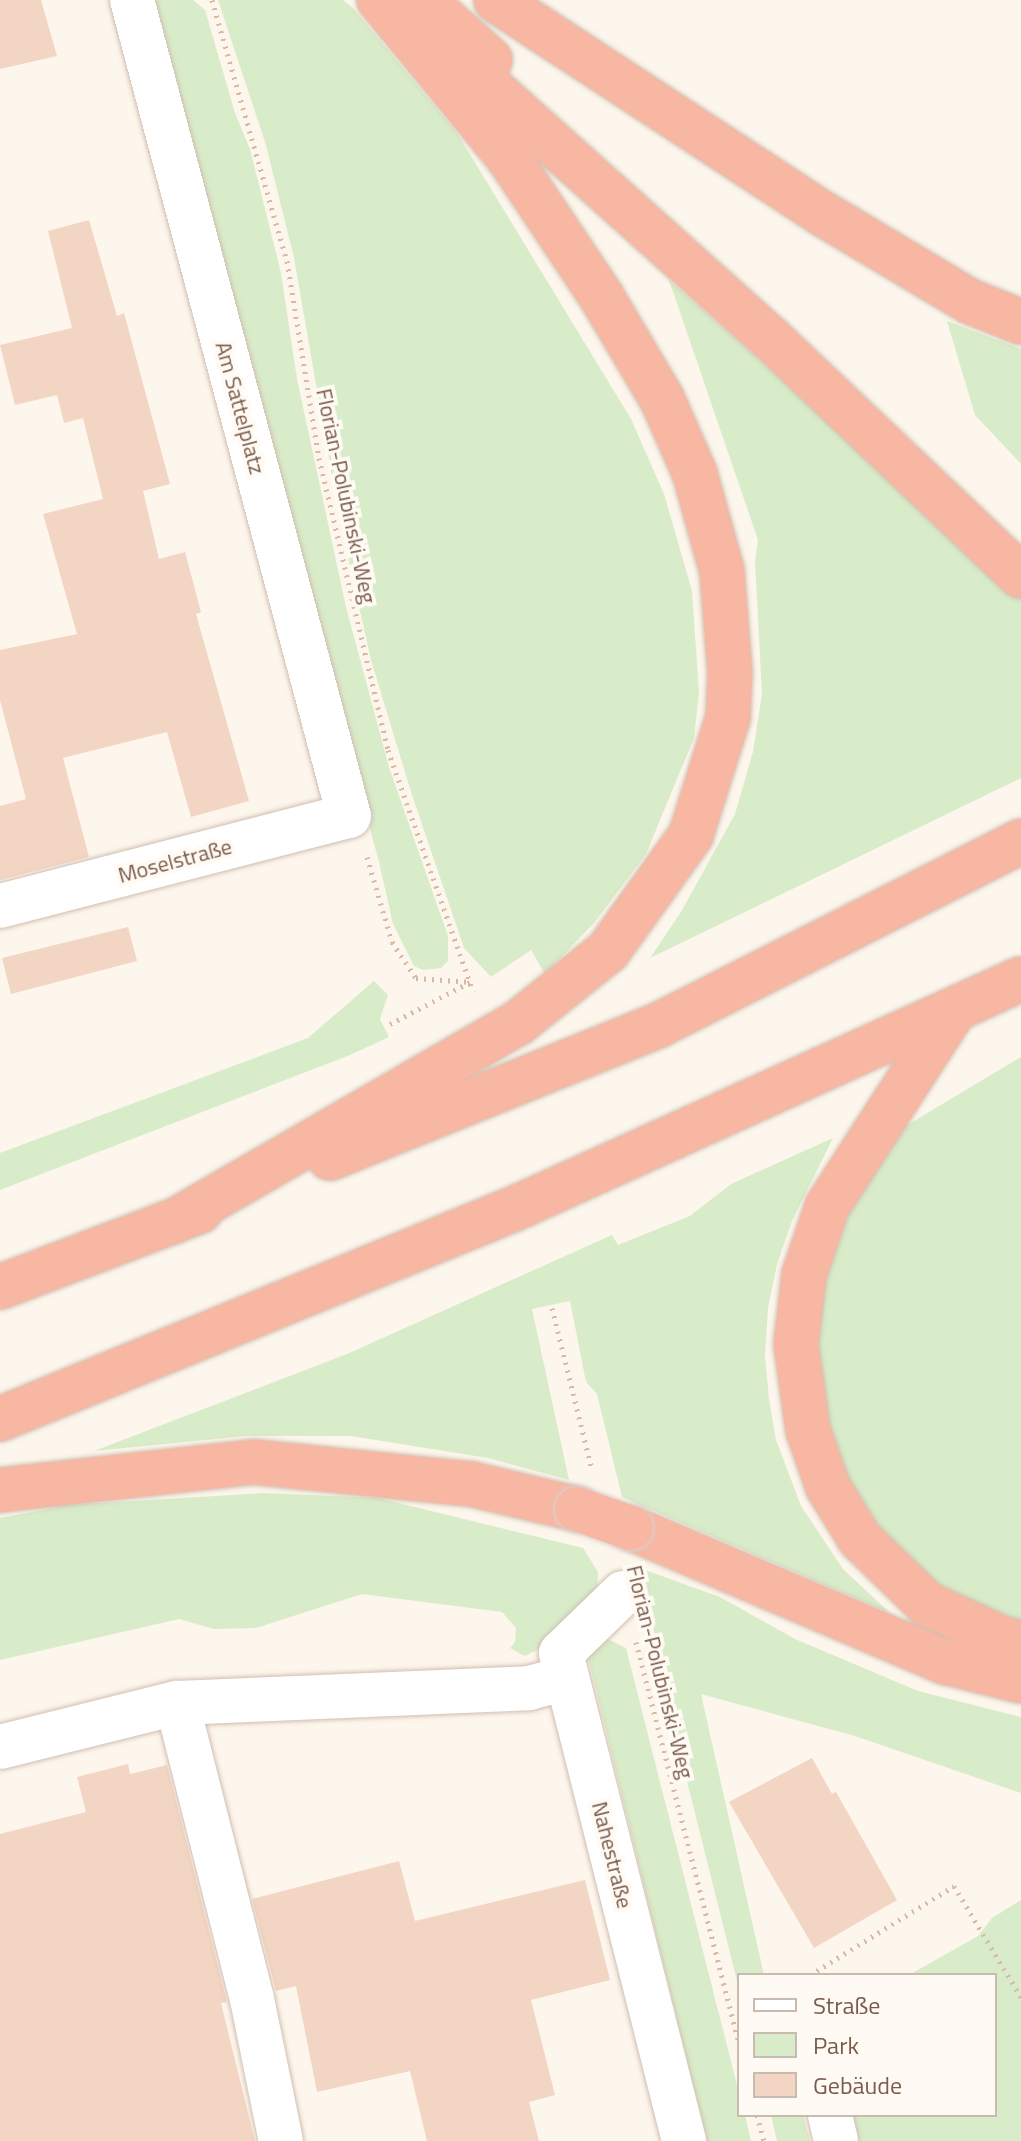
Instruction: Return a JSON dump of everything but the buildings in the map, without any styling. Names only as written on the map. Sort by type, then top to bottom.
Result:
[{"type":"highway","points":[[173,1222],[518,1023],[608,951],[691,835],[728,718],[729,648],[722,571],[695,474],[662,399],[601,296],[509,158],[379,0]]},
{"type":"highway","points":[[392,0],[769,337],[1021,576]]},
{"type":"highway","points":[[423,0],[1021,537]]},
{"type":"highway","points":[[496,0],[825,215],[969,301],[1021,322]]},
{"type":"highway","points":[[0,1287],[173,1222],[659,1025],[1021,841]]},
{"type":"highway","points":[[0,1419],[516,1208],[1021,979]]},
{"type":"highway","points":[[953,1012],[827,1207],[804,1275],[796,1344],[808,1430],[828,1487],[860,1539],[927,1604],[1003,1639],[1021,1643]]},
{"type":"highway","points":[[0,1490],[254,1462],[471,1484],[585,1491],[631,1528],[945,1662],[1021,1681]]},
{"type":"street","name":"Am Sattelplatz","points":[[132,0],[349,816]]},
{"type":"street","name":"Moselstraße","points":[[0,906],[349,816]]},
{"type":"street","name":"Nahestraße","points":[[623,1593],[561,1653],[684,2141]]},
{"type":"street","points":[[0,1747],[177,1703],[529,1688],[567,1678]]},
{"type":"street","points":[[177,1703],[252,1999],[281,2141]]},
{"type":"street","points":[[830,2117],[836,2141]]},
{"type":"path","name":"Florian-Polubinski-Weg","points":[[212,0],[287,261],[319,458],[388,750],[473,992]]},
{"type":"path","points":[[349,816],[364,847],[392,942],[408,968],[416,978],[471,982]]},
{"type":"path","points":[[390,1024],[471,982]]},
{"type":"path","points":[[552,1308],[585,1491]]},
{"type":"path","name":"Florian-Polubinski-Weg","points":[[623,1593],[737,2035]]},
{"type":"path","points":[[813,1973],[954,1886],[1021,1997]]},
{"type":"path","points":[[758,2117],[764,2141]]},
{"type":"green space","points":[[155,0],[193,0],[205,10],[235,113],[250,149],[281,273],[297,379],[346,607],[389,767],[448,936],[448,961],[441,968],[423,970],[414,966],[393,924],[379,862],[149,18]]},
{"type":"green space","points":[[218,0],[343,0],[353,8],[457,133],[631,419],[664,494],[692,591],[699,693],[694,738],[646,854],[594,923],[545,974],[531,950],[491,977],[464,948],[411,792],[371,660],[340,522],[294,258],[265,142]]},
{"type":"green space","points":[[669,280],[1021,589],[1021,778],[650,958],[681,912],[735,814],[753,752],[762,694],[755,562],[758,540]]},
{"type":"green space","points":[[947,321],[1021,349],[1021,464],[975,415]]},
{"type":"green space","points":[[374,981],[388,995],[380,1019],[389,1037],[350,1055],[0,1190],[0,1153],[308,1038]]},
{"type":"green space","points":[[1021,1057],[1021,1630],[932,1583],[868,1515],[852,1487],[824,1419],[815,1336],[829,1256],[864,1180],[904,1127]]},
{"type":"green space","points":[[833,1138],[792,1221],[777,1264],[768,1308],[765,1356],[769,1399],[776,1440],[801,1506],[843,1569],[890,1613],[622,1497],[597,1394],[586,1382],[570,1301],[532,1309],[569,1480],[488,1458],[351,1436],[246,1436],[94,1451],[347,1354],[612,1235],[618,1245],[690,1216],[731,1184]]},
{"type":"green space","points":[[263,1493],[378,1498],[583,1548],[598,1572],[597,1597],[575,1631],[525,1656],[510,1648],[515,1642],[516,1628],[502,1612],[362,1594],[256,1628],[214,1629],[179,1619],[0,1660],[0,1518],[68,1505]]},
{"type":"green space","points":[[645,1570],[720,1597],[795,1639],[918,1691],[1021,1717],[1021,1793],[855,1736],[701,1694],[764,1973],[737,1973],[737,1981],[660,1674]]},
{"type":"green space","points":[[597,1634],[626,1648],[737,2085],[737,2117],[745,2117],[751,2141],[707,2141],[585,1645]]},
{"type":"green space","points":[[1021,1900],[1021,2141],[857,2141],[851,2117],[997,2117],[997,1973],[913,1973],[978,1936],[992,1918]]},
{"type":"green space","points":[[771,2117],[804,2117],[810,2141],[777,2141]]}]
